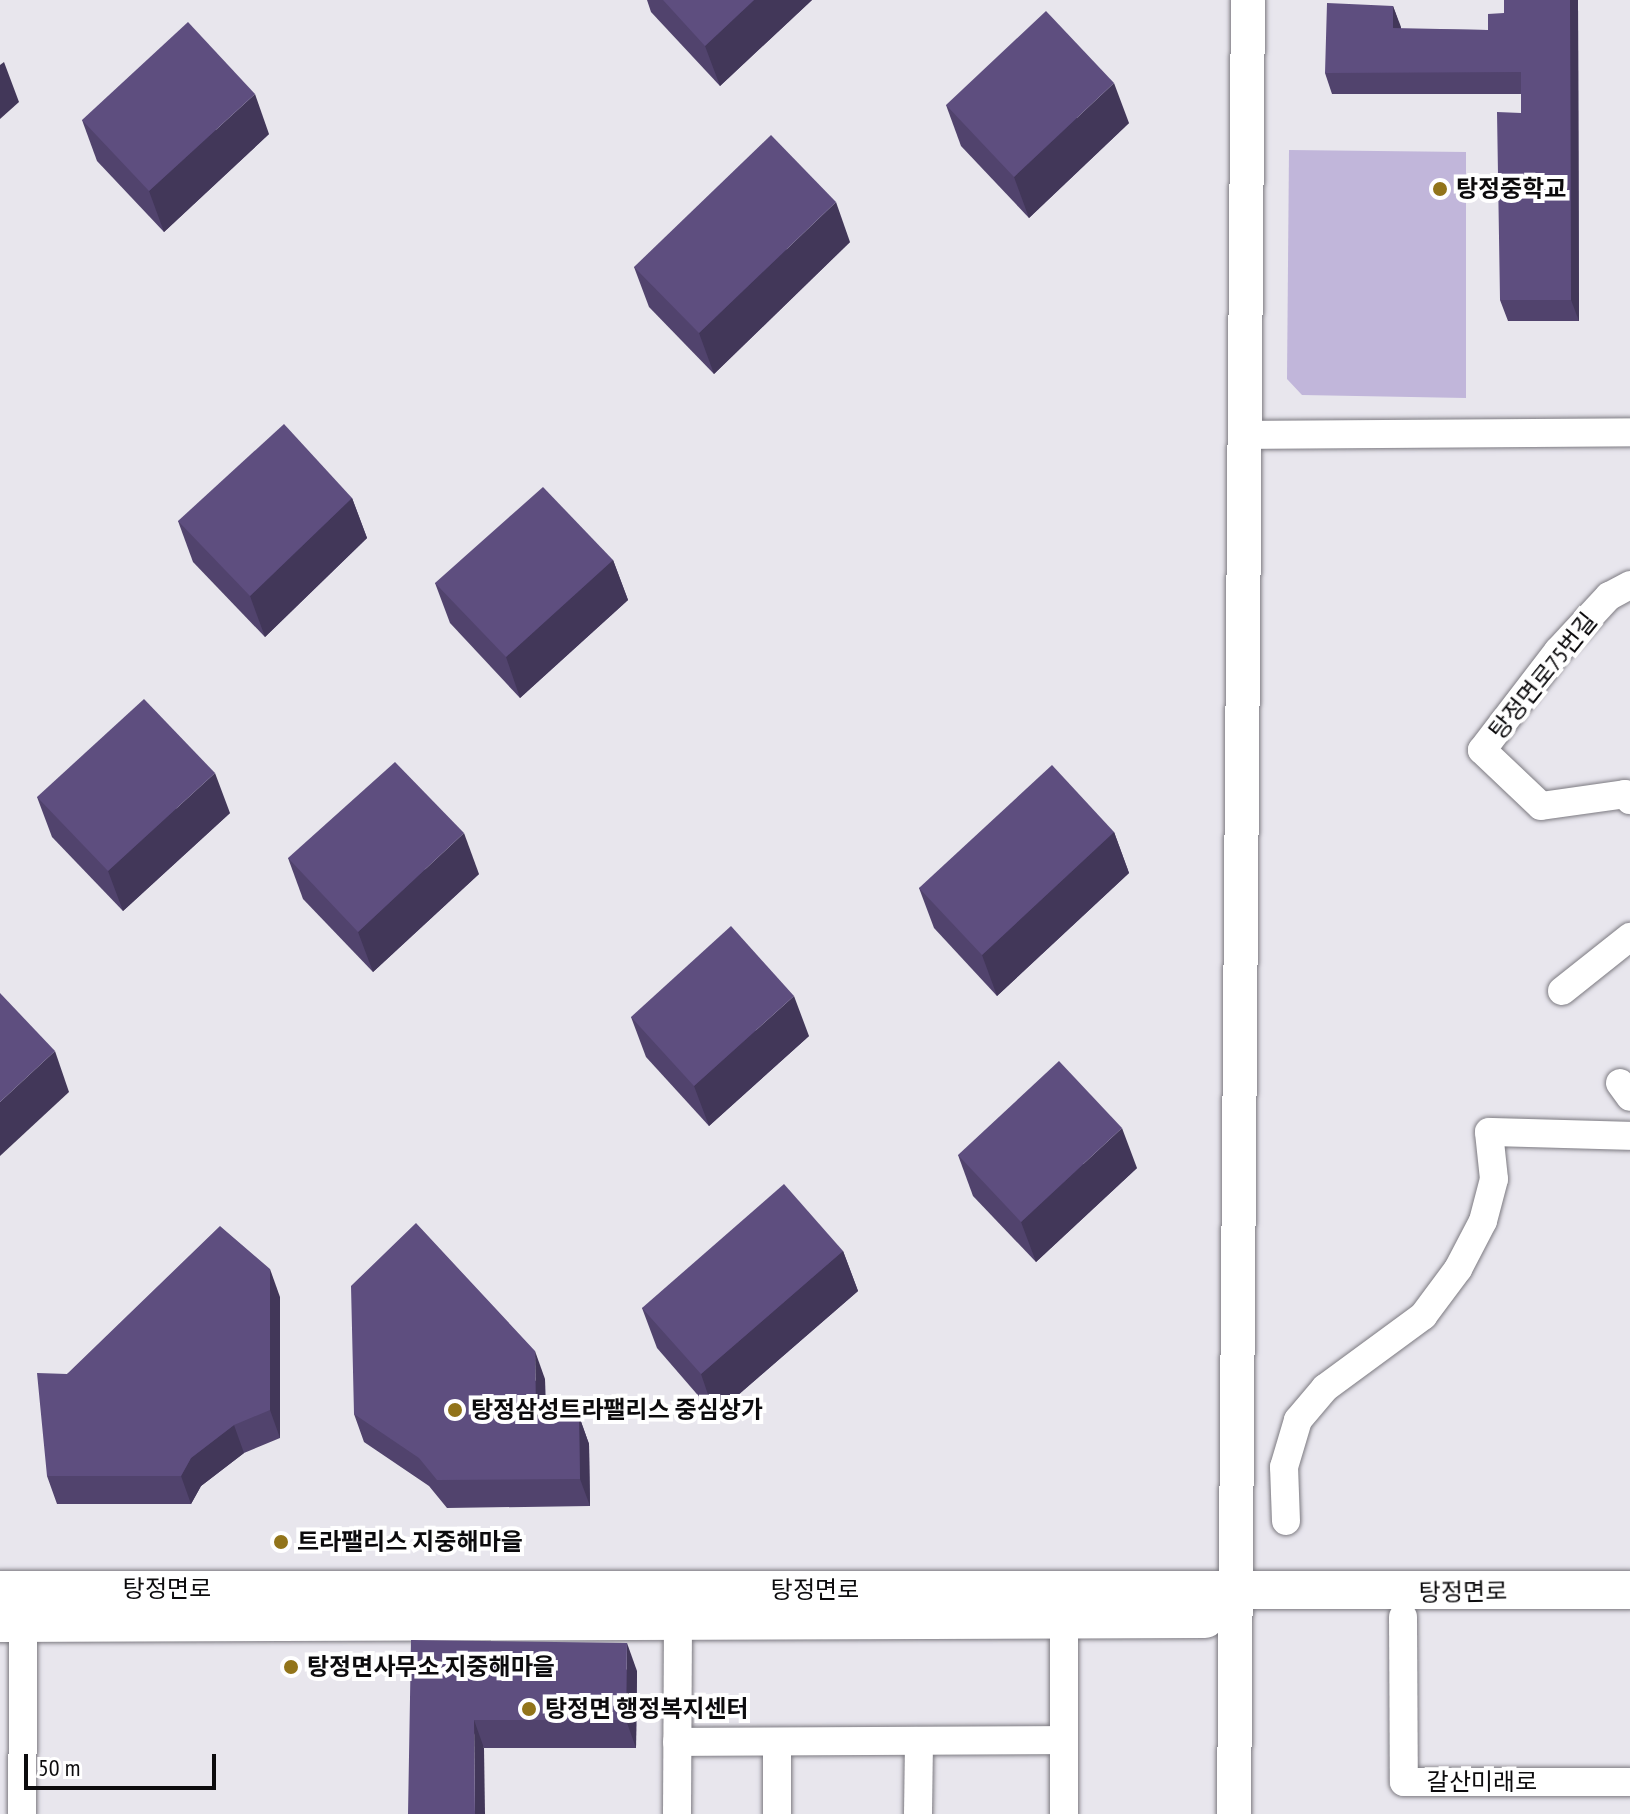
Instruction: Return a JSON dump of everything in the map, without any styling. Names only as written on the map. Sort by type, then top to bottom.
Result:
[{"type":"main road","name":"탕정면로","points":[[678,1605],[1064,1621],[1233,1607],[1630,1590]]},
{"type":"main road","name":"탕정면로","points":[[12,1606],[1233,1607],[1403,1617],[1630,1615]]},
{"type":"street","points":[[1234,1814],[1233,1607],[1247,435],[1248,0]]},
{"type":"street","points":[[1247,435],[1630,432]]},
{"type":"street","name":"탕정면로75번길","points":[[1630,585],[1609,596],[1558,651],[1482,750],[1541,806],[1625,794],[1630,800]]},
{"type":"street","points":[[1562,991],[1630,937]]},
{"type":"street","points":[[1286,1521],[1284,1467],[1298,1420],[1325,1388],[1423,1316],[1477,1233],[1494,1179],[1489,1132],[1630,1136]]},
{"type":"street","points":[[677,1814],[678,1605]]},
{"type":"street","points":[[12,1606],[11,1750],[22,1814]]},
{"type":"street","name":"갈산미래로","points":[[1403,1617],[1404,1782],[1630,1782]]},
{"type":"street","points":[[1064,1621],[1064,1814]]},
{"type":"street","points":[[677,1742],[1064,1740]]},
{"type":"street","points":[[918,1814],[919,1741]]},
{"type":"street","points":[[777,1742],[777,1814]]},
{"type":"shaded area","points":[[1289,150],[1466,152],[1466,398],[1302,395],[1287,379]]},
{"type":"building","points":[[663,0],[754,0],[705,46]]},
{"type":"building","points":[[1504,0],[1570,0],[1571,300],[1500,300],[1497,112],[1521,113],[1521,72],[1325,73],[1327,3],[1393,6],[1393,28],[1488,30],[1488,14],[1504,13]]},
{"type":"building","points":[[1046,11],[1114,83],[1014,177],[946,105]]},
{"type":"building","points":[[188,22],[255,94],[149,191],[82,120]]},
{"type":"building","points":[[771,135],[836,202],[699,333],[634,267]]},
{"type":"building","points":[[284,424],[352,498],[250,596],[178,521]]},
{"type":"building","points":[[543,487],[613,560],[506,657],[435,583]]},
{"type":"building","points":[[144,699],[215,773],[108,871],[37,797]]},
{"type":"building","points":[[395,762],[464,833],[358,932],[288,858]]},
{"type":"building","points":[[1052,765],[1114,832],[982,955],[919,888]]},
{"type":"building","points":[[731,926],[794,996],[694,1086],[631,1017]]},
{"type":"building","points":[[0,993],[55,1051],[0,1102]]},
{"type":"building","points":[[1059,1061],[1122,1128],[1021,1222],[958,1155]]},
{"type":"building","points":[[784,1184],[843,1251],[701,1374],[642,1308]]},
{"type":"building","name":"탕정삼성트라팰리스 중심상가","points":[[416,1223],[535,1351],[536,1417],[579,1416],[580,1479],[437,1480],[419,1458],[354,1414],[351,1286]]},
{"type":"building","points":[[220,1226],[270,1269],[270,1410],[234,1425],[191,1458],[181,1476],[47,1476],[37,1373],[67,1374]]},
{"type":"building","name":"탕정면 행정복지센터","points":[[411,1640],[627,1643],[626,1720],[474,1720],[475,1814],[408,1814]]},
{"type":"place","name":"탕정중학교","points":[[1440,189]]},
{"type":"place","name":"탕정삼성트라팰리스 중심상가","points":[[455,1410]]},
{"type":"place","name":"트라팰리스 지중해마을","points":[[281,1542]]},
{"type":"place","name":"탕정면사무소 지중해마을","points":[[291,1667]]},
{"type":"place","name":"탕정면 행정복지센터","points":[[529,1709]]}]
